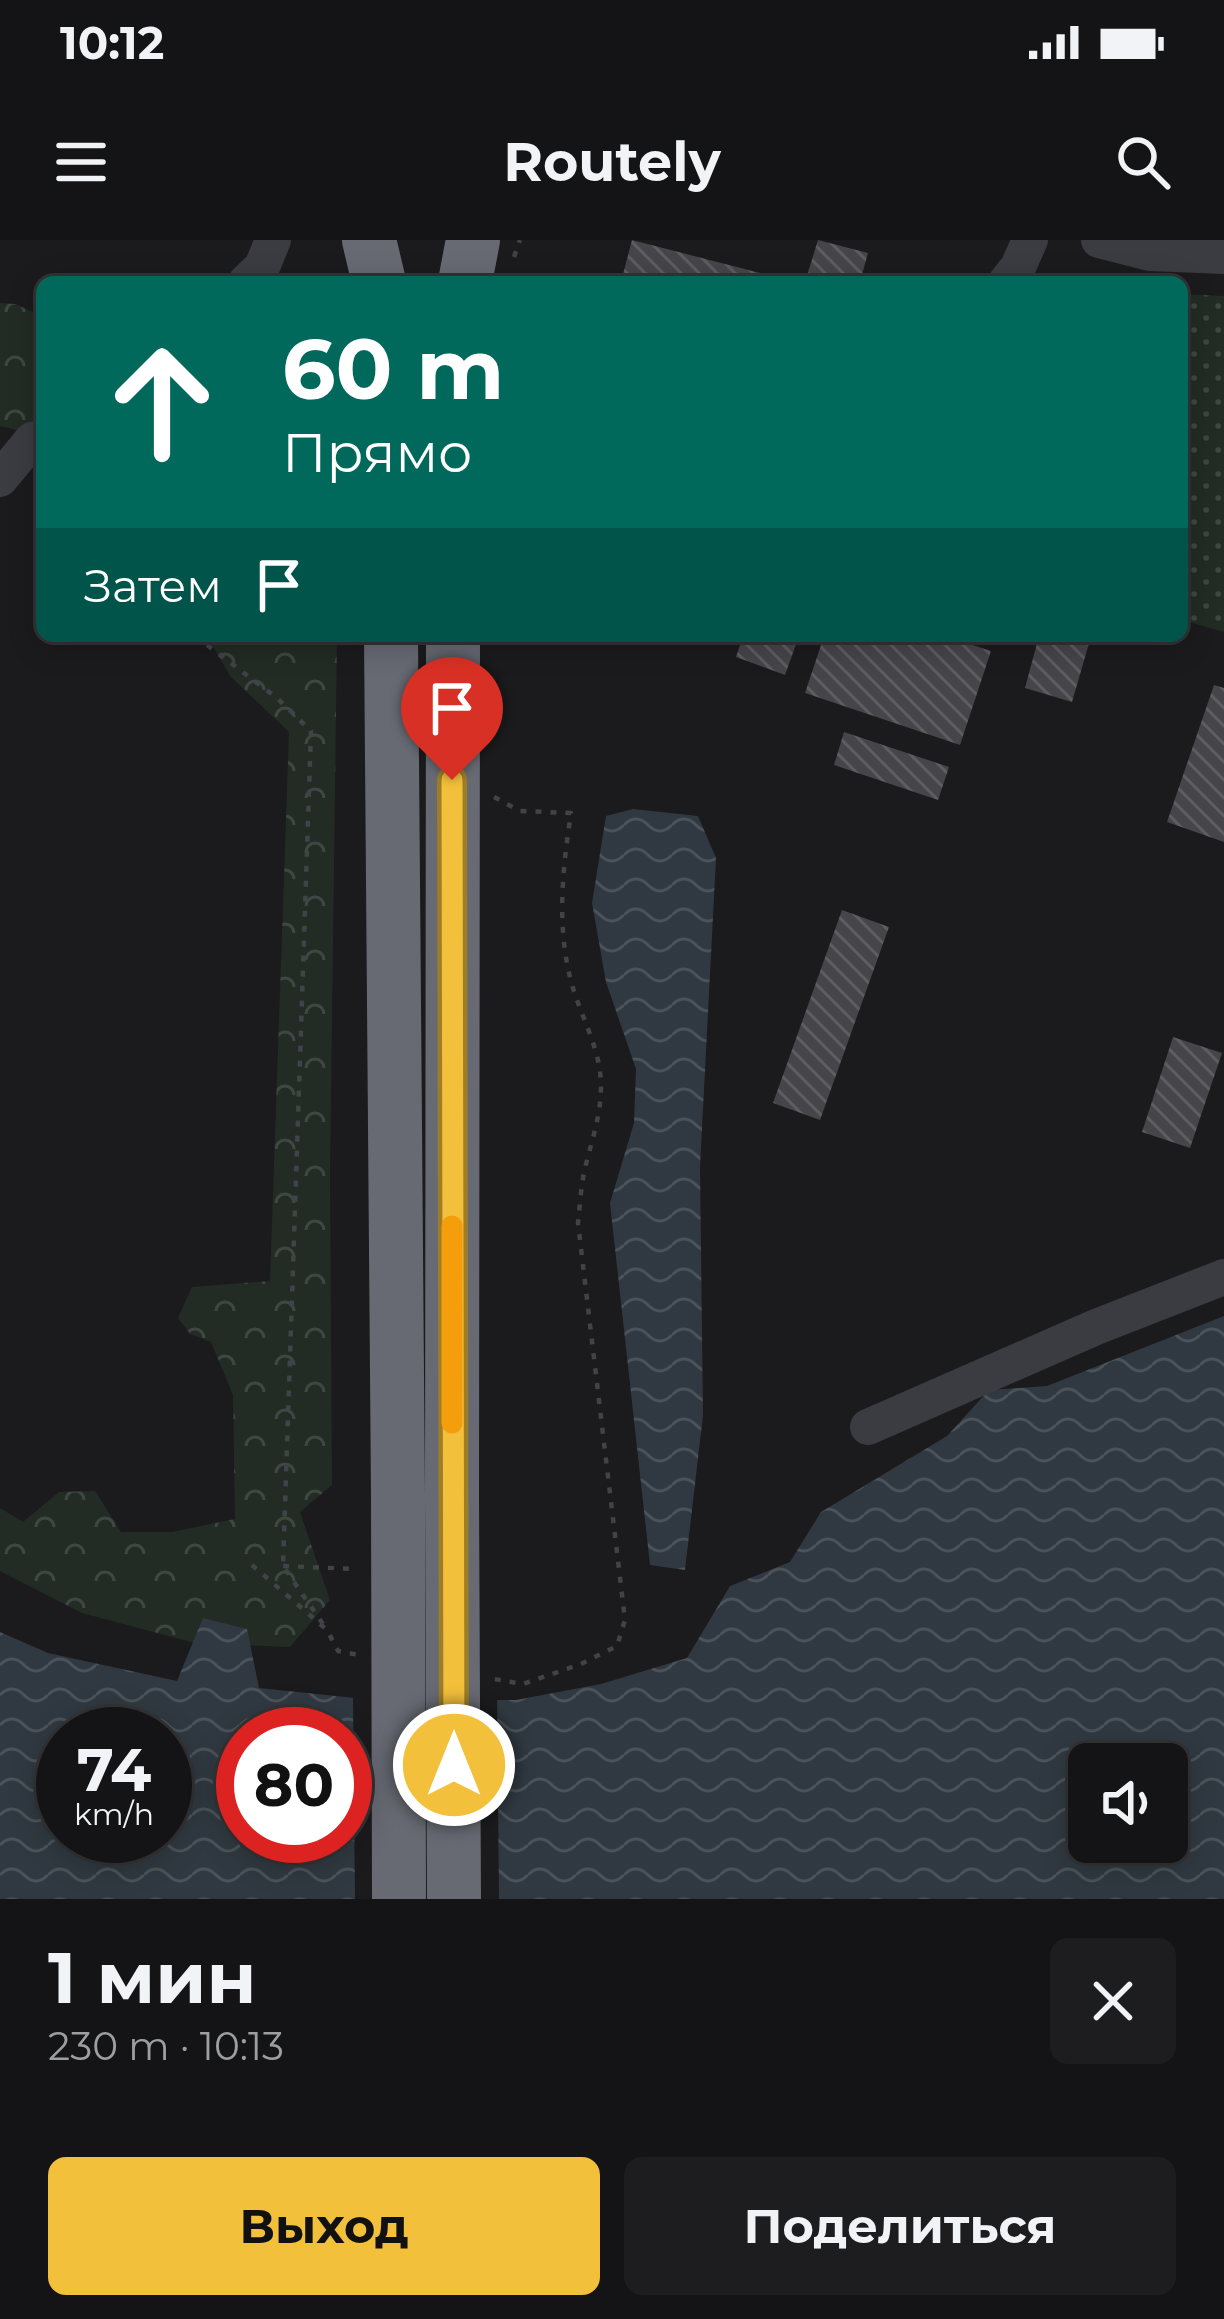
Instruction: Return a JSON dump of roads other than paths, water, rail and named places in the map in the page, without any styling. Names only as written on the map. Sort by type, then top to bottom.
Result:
[{"type":"highway","points":[[369,240],[378,276]]},
{"type":"highway","points":[[466,276],[473,240]]},
{"type":"highway","points":[[391,642],[399,1899]]},
{"type":"highway","points":[[453,642],[454,1899]]},
{"type":"street","points":[[252,276],[262,267],[273,240]]},
{"type":"street","points":[[1011,276],[1030,240]]},
{"type":"street","points":[[1099,240],[1150,253],[1224,256]]},
{"type":"street","points":[[0,478],[25,437]]},
{"type":"street","points":[[868,1427],[1096,1327],[1224,1277]]},
{"type":"water","points":[[633,809],[698,816],[716,858],[700,1167],[703,1415],[685,1570],[650,1565],[610,1203],[634,1123],[636,1069],[606,982],[592,903],[606,816]]},
{"type":"water","points":[[1224,1316],[1224,1899],[0,1899],[0,1632],[48,1653],[177,1681],[203,1618],[247,1629],[259,1688],[374,1700],[516,1700],[601,1684],[687,1658],[730,1586],[790,1562],[821,1512],[947,1436],[989,1390],[1047,1386]]}]
